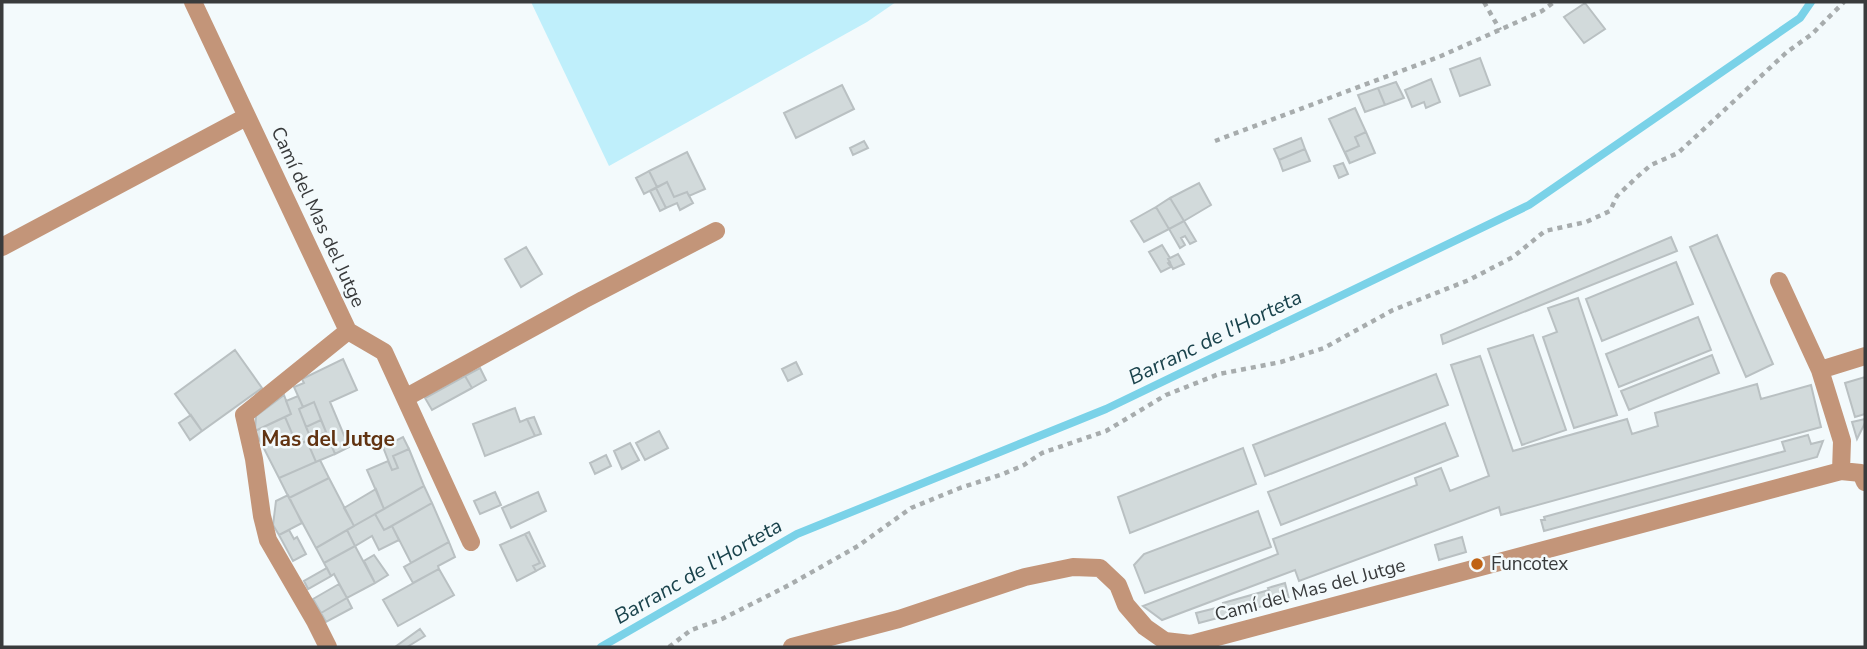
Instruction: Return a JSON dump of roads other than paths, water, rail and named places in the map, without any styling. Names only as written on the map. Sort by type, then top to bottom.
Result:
[{"type":"street","name":"Camí del Mas del Jutge","points":[[193,2],[348,331],[244,415],[268,540],[328,647]]},
{"type":"street","points":[[2,247],[246,117]]},
{"type":"street","points":[[405,398],[583,300],[716,231]]},
{"type":"street","points":[[1779,282],[1820,370],[1842,441],[1841,471],[1860,473],[1865,482]]},
{"type":"street","points":[[348,331],[384,352],[471,542]]},
{"type":"street","points":[[1820,370],[1865,356]]},
{"type":"street","name":"Camí del Mas del Jutge","points":[[792,647],[899,619],[1025,577],[1073,567],[1100,568],[1118,585],[1126,606],[1145,627],[1165,641],[1191,644],[1841,471]]},
{"type":"waterway","name":"Barranc de l'Horteta","points":[[601,647],[797,534],[1106,409],[1529,205],[1800,18],[1811,2]]},
{"type":"place","name":"Funcotex","points":[[1477,564]]},
{"type":"district","name":"Mas del Jutge","points":[[328,439]]}]
